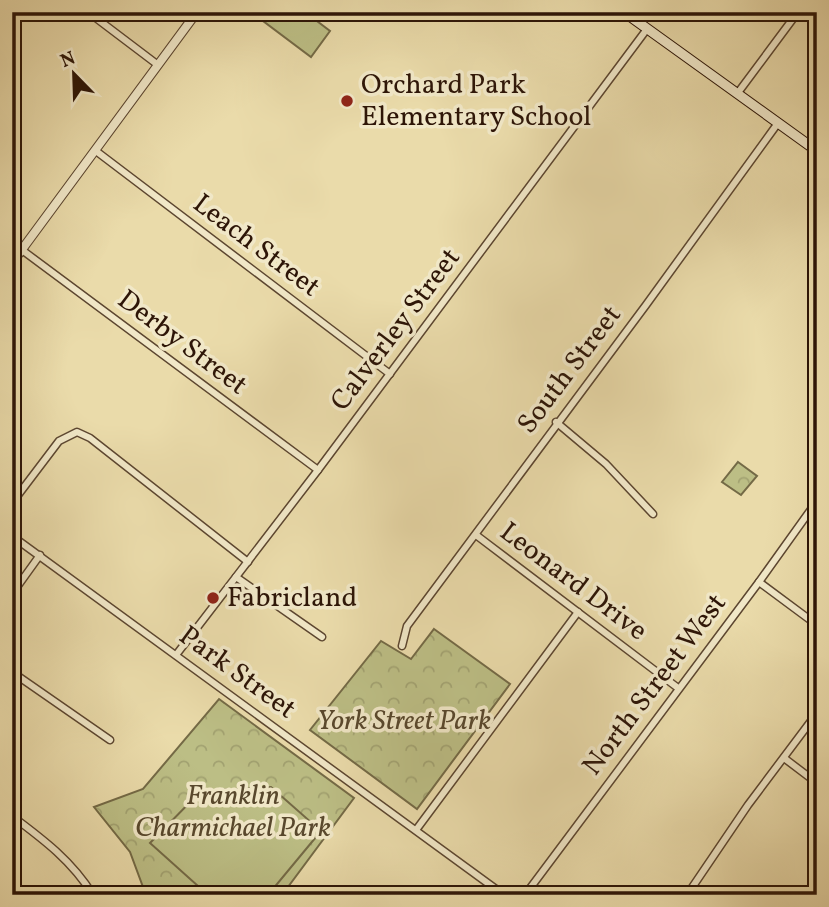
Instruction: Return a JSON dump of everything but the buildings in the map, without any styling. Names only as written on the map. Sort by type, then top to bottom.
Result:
[{"type":"main road","points":[[624,12],[817,151]]},
{"type":"street","points":[[88,12],[158,65]]},
{"type":"street","points":[[12,263],[197,12]]},
{"type":"street","points":[[737,94],[798,12]]},
{"type":"street","name":"Calverley Street","points":[[176,655],[318,470],[647,29]]},
{"type":"street","name":"South Street","points":[[402,646],[407,626],[778,123]]},
{"type":"street","name":"Leach Street","points":[[96,151],[390,374]]},
{"type":"street","name":"Derby Street","points":[[22,250],[318,470]]},
{"type":"street","points":[[556,422],[606,464],[653,514]]},
{"type":"street","points":[[12,503],[59,441],[76,432],[90,438],[248,562]]},
{"type":"street","name":"North Street West","points":[[525,895],[759,582],[817,500]]},
{"type":"street","name":"Leonard Drive","points":[[476,535],[678,688]]},
{"type":"street","name":"Park Street","points":[[12,536],[504,895]]},
{"type":"street","points":[[12,594],[40,555]]},
{"type":"street","points":[[236,577],[322,637]]},
{"type":"street","points":[[759,582],[817,625]]},
{"type":"street","points":[[416,830],[578,612]]},
{"type":"street","points":[[12,672],[110,740]]},
{"type":"street","points":[[687,895],[748,805],[817,713]]},
{"type":"street","points":[[784,758],[817,783]]},
{"type":"street","points":[[12,816],[65,857],[81,875],[93,895]]},
{"type":"green space","points":[[251,12],[305,12],[330,31],[311,57]]},
{"type":"green space","points":[[738,462],[757,476],[741,495],[722,482]]},
{"type":"green space","name":"York Street Park","points":[[434,629],[510,684],[417,809],[310,730],[381,641],[411,659]]},
{"type":"green space","name":"Franklin Charmichael Park","points":[[219,699],[354,798],[282,895],[146,895],[130,852],[94,807],[143,789]]},
{"type":"green space","points":[[271,787],[321,831],[268,895],[208,895],[150,843],[201,791]]},
{"type":"place","name":"Orchard Park Elementary School","points":[[347,101]]},
{"type":"place","name":"Fabricland","points":[[213,598]]}]
